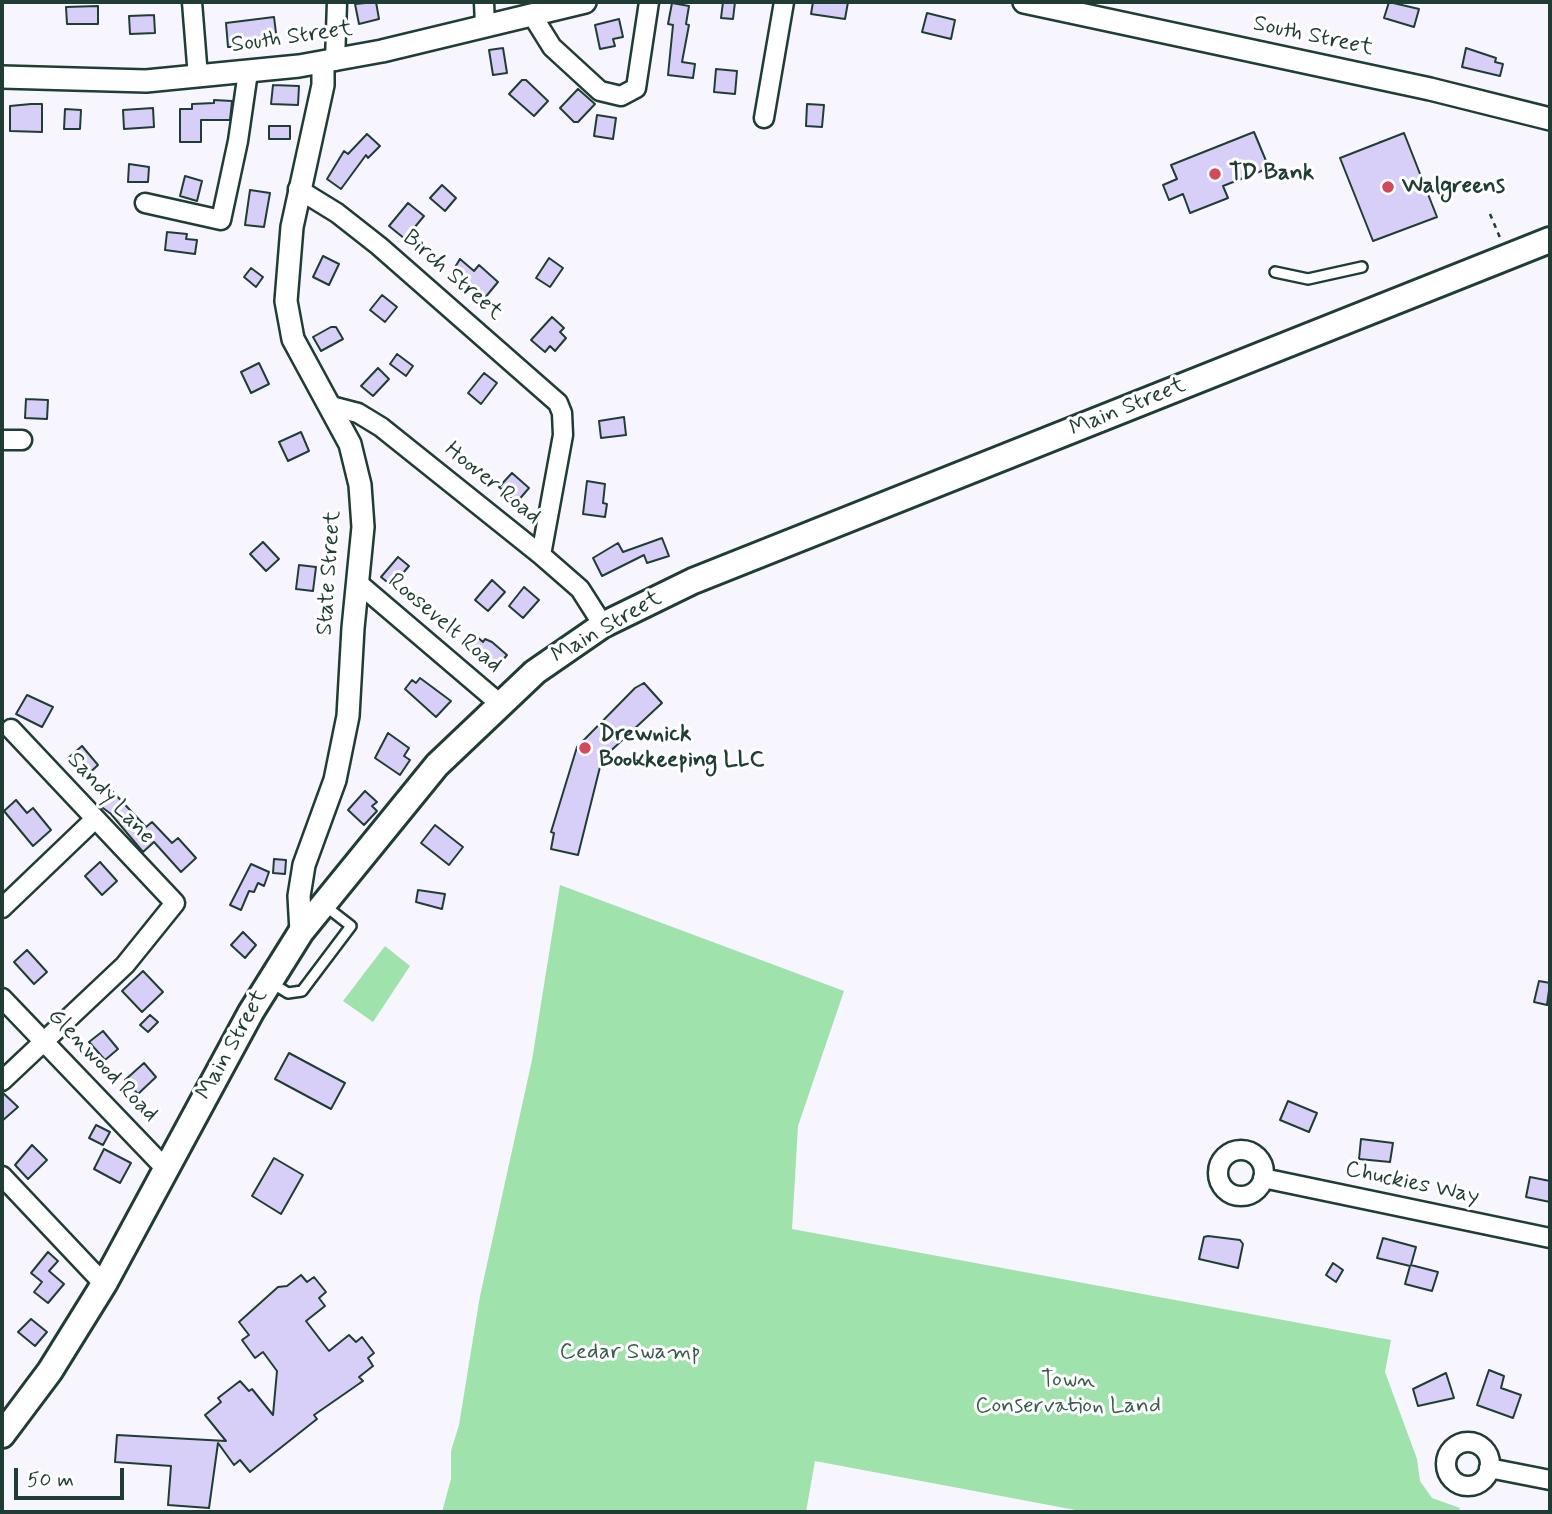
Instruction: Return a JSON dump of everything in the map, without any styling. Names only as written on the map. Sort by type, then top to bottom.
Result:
[{"type":"main road","name":"Main Street","points":[[2,1435],[50,1371],[104,1284],[268,981],[301,932],[437,765],[499,703],[559,654],[603,625],[693,581],[1550,240]]},
{"type":"street","points":[[192,2],[198,77]]},
{"type":"street","points":[[329,62],[337,2]]},
{"type":"street","points":[[484,2],[485,26]]},
{"type":"street","name":"South Street","points":[[2,77],[90,81],[198,77],[329,62],[584,2]]},
{"type":"street","points":[[532,15],[543,37],[600,91],[621,96],[636,88],[649,2]]},
{"type":"street","points":[[764,118],[784,2]]},
{"type":"street","name":"South Street","points":[[1024,2],[1430,89],[1550,119]]},
{"type":"street","name":"State Street","points":[[301,932],[299,896],[304,865],[335,780],[345,735],[363,527],[360,485],[350,444],[300,355],[288,321],[287,268],[298,189],[329,62]]},
{"type":"street","points":[[145,203],[221,220],[238,141],[248,72]]},
{"type":"street","name":"Birch Street","points":[[298,189],[337,213],[379,246],[551,395],[562,413],[564,435],[541,555]]},
{"type":"street","name":"Hoover Road","points":[[331,406],[358,413],[381,427],[541,555],[580,589],[603,625]]},
{"type":"street","points":[[2,440],[22,439]]},
{"type":"street","name":"Roosevelt Road","points":[[357,582],[499,703]]},
{"type":"street","name":"Sandy Lane","points":[[11,729],[175,903],[132,958],[43,1041]]},
{"type":"street","points":[[2,908],[95,819]]},
{"type":"street","name":"Glenwood Road","points":[[2,998],[166,1168]]},
{"type":"street","points":[[2,1081],[43,1041]]},
{"type":"street","points":[[2,1176],[104,1284]]},
{"type":"street","name":"Chuckies Way","points":[[1263,1178],[1550,1238]]},
{"type":"street","points":[[1489,1468],[1550,1480]]},
{"type":"lane","points":[[1275,272],[1308,279],[1363,267]]},
{"type":"lane","points":[[268,981],[288,993],[302,991],[351,926],[322,904]]},
{"type":"path","points":[[1490,215],[1501,240]]},
{"type":"green space","points":[[560,885],[844,991],[798,1126],[792,1229],[1391,1340],[1385,1372],[1417,1459],[1420,1481],[1432,1498],[1460,1508],[1458,1512],[1086,1512],[815,1461],[806,1512],[442,1512],[451,1479],[451,1451],[459,1425],[480,1296],[532,1060]]},
{"type":"green space","points":[[385,946],[410,966],[373,1022],[343,1001]]},
{"type":"building","points":[[376,2],[379,19],[359,24],[355,4]]},
{"type":"building","points":[[723,2],[735,2],[733,19],[721,18]]},
{"type":"building","points":[[813,2],[848,2],[845,19],[811,14]]},
{"type":"building","points":[[1389,2],[1419,9],[1414,27],[1384,18]]},
{"type":"building","points":[[672,3],[689,6],[686,24],[689,25],[682,62],[695,64],[693,78],[668,75],[673,25],[668,24]]},
{"type":"building","points":[[98,6],[98,24],[67,24],[66,7]]},
{"type":"building","points":[[927,13],[955,20],[951,39],[922,32]]},
{"type":"building","points":[[154,15],[155,33],[130,34],[129,16]]},
{"type":"building","points":[[274,17],[277,41],[252,47],[228,47],[226,23]]},
{"type":"building","points":[[619,19],[623,37],[613,39],[615,46],[600,49],[595,25]]},
{"type":"building","points":[[503,48],[507,73],[493,75],[489,50]]},
{"type":"building","points":[[1466,48],[1496,58],[1495,62],[1503,64],[1500,76],[1462,67]]},
{"type":"building","points":[[716,69],[737,71],[735,94],[714,92]]},
{"type":"building","points":[[522,80],[526,80],[548,101],[534,116],[509,94]]},
{"type":"building","points":[[273,85],[299,86],[298,105],[271,104]]},
{"type":"building","points":[[578,89],[595,104],[578,122],[574,122],[560,108]]},
{"type":"building","points":[[214,100],[232,101],[230,120],[201,120],[201,142],[180,142],[180,109],[192,109],[192,104],[214,103]]},
{"type":"building","points":[[42,104],[42,132],[10,131],[10,106]]},
{"type":"building","points":[[807,104],[824,105],[822,127],[806,126]]},
{"type":"building","points":[[153,108],[154,127],[124,129],[123,110]]},
{"type":"building","points":[[65,109],[81,110],[80,129],[64,129]]},
{"type":"building","points":[[597,115],[616,118],[613,139],[594,136]]},
{"type":"building","points":[[269,126],[290,126],[290,139],[269,139]]},
{"type":"building","name":"TD Bank","points":[[1254,132],[1269,168],[1223,186],[1228,198],[1190,213],[1183,194],[1169,200],[1163,185],[1177,179],[1171,165]]},
{"type":"building","name":"Walgreens","points":[[1404,133],[1437,217],[1373,241],[1340,158]]},
{"type":"building","points":[[367,134],[380,146],[368,158],[366,155],[341,189],[327,179],[344,151],[348,154]]},
{"type":"building","points":[[129,164],[149,167],[148,182],[128,182]]},
{"type":"building","points":[[185,176],[202,181],[197,201],[180,196]]},
{"type":"building","points":[[442,185],[456,198],[445,211],[430,198]]},
{"type":"building","points":[[250,190],[270,193],[264,227],[245,225]]},
{"type":"building","points":[[408,203],[424,216],[405,239],[389,226]]},
{"type":"building","points":[[167,232],[187,234],[186,239],[197,240],[195,254],[165,250]]},
{"type":"building","points":[[323,256],[339,264],[329,285],[313,277]]},
{"type":"building","points":[[549,258],[563,268],[550,287],[536,278]]},
{"type":"building","points":[[460,259],[474,271],[479,265],[498,282],[483,300],[469,288],[466,292],[449,277]]},
{"type":"building","points":[[251,268],[263,277],[256,287],[244,277]]},
{"type":"building","points":[[382,295],[397,307],[385,322],[370,310]]},
{"type":"building","points":[[552,317],[564,328],[560,332],[566,338],[555,351],[550,346],[545,352],[531,340]]},
{"type":"building","points":[[336,327],[343,339],[321,351],[313,337]]},
{"type":"building","points":[[397,354],[413,366],[406,376],[390,364]]},
{"type":"building","points":[[259,363],[269,384],[251,393],[241,372]]},
{"type":"building","points":[[378,368],[389,379],[373,396],[361,386]]},
{"type":"building","points":[[484,373],[497,383],[481,404],[468,393]]},
{"type":"building","points":[[26,399],[48,400],[47,419],[25,418]]},
{"type":"building","points":[[624,417],[626,435],[601,438],[599,421]]},
{"type":"building","points":[[301,432],[309,451],[288,461],[279,442]]},
{"type":"building","points":[[512,473],[529,488],[517,502],[499,487]]},
{"type":"building","points":[[587,481],[605,484],[605,517],[583,514]]},
{"type":"building","points":[[662,538],[669,556],[647,563],[644,555],[602,576],[593,558],[618,543],[623,552]]},
{"type":"building","points":[[263,542],[279,559],[266,571],[250,554]]},
{"type":"building","points":[[398,557],[409,566],[392,586],[381,577]]},
{"type":"building","points":[[299,565],[316,567],[313,591],[296,589]]},
{"type":"building","points":[[492,580],[505,592],[488,611],[475,600]]},
{"type":"building","points":[[524,587],[539,600],[523,618],[509,606]]},
{"type":"building","points":[[476,636],[483,642],[485,639],[492,642],[507,655],[494,671],[466,647]]},
{"type":"building","points":[[420,678],[451,701],[436,717],[405,689],[412,680],[416,683]]},
{"type":"building","points":[[644,683],[662,703],[602,759],[578,855],[551,849],[554,833],[551,832],[577,747],[635,688]]},
{"type":"building","points":[[27,695],[53,707],[42,727],[16,714]]},
{"type":"building","points":[[388,733],[409,748],[404,756],[410,760],[400,775],[375,758]]},
{"type":"building","points":[[82,746],[98,765],[84,778],[67,759]]},
{"type":"building","points":[[365,791],[377,802],[372,806],[377,811],[364,825],[348,810]]},
{"type":"building","points":[[113,792],[146,827],[152,822],[172,843],[178,838],[196,858],[181,872],[154,842],[143,852],[111,814],[99,805]]},
{"type":"building","points":[[16,800],[27,813],[33,808],[51,830],[33,846],[4,811]]},
{"type":"building","points":[[435,825],[463,847],[449,865],[421,843]]},
{"type":"building","points":[[274,859],[286,860],[285,874],[273,873]]},
{"type":"building","points":[[100,862],[117,881],[102,895],[85,876]]},
{"type":"building","points":[[251,864],[269,872],[264,886],[258,883],[254,892],[249,891],[241,910],[230,905]]},
{"type":"building","points":[[418,890],[445,894],[442,909],[416,902]]},
{"type":"building","points":[[243,932],[256,945],[245,958],[231,945]]},
{"type":"building","points":[[27,950],[47,972],[34,984],[14,962]]},
{"type":"building","points":[[143,971],[163,992],[142,1012],[122,991]]},
{"type":"building","points":[[1539,981],[1550,983],[1547,1005],[1534,1002]]},
{"type":"building","points":[[150,1015],[158,1022],[148,1032],[140,1025]]},
{"type":"building","points":[[103,1031],[118,1049],[105,1060],[89,1042]]},
{"type":"building","points":[[289,1053],[345,1083],[331,1109],[275,1079]]},
{"type":"building","points":[[144,1063],[156,1077],[138,1094],[125,1080]]},
{"type":"building","points":[[2,1092],[18,1107],[2,1121]]},
{"type":"building","points":[[1288,1101],[1317,1113],[1309,1132],[1280,1120]]},
{"type":"building","points":[[96,1125],[110,1132],[103,1145],[89,1138]]},
{"type":"building","points":[[1361,1139],[1393,1143],[1390,1162],[1359,1159]]},
{"type":"building","points":[[32,1145],[47,1160],[28,1179],[15,1165]]},
{"type":"building","points":[[104,1149],[131,1163],[120,1183],[94,1169]]},
{"type":"building","points":[[274,1158],[303,1175],[281,1214],[252,1196]]},
{"type":"building","points":[[1530,1177],[1550,1181],[1550,1202],[1526,1197]]},
{"type":"building","points":[[1204,1237],[1240,1240],[1243,1244],[1238,1268],[1199,1259]]},
{"type":"building","points":[[1383,1238],[1416,1247],[1411,1265],[1438,1272],[1432,1291],[1405,1284],[1410,1266],[1377,1258]]},
{"type":"building","points":[[48,1252],[58,1261],[49,1271],[64,1284],[48,1303],[34,1292],[42,1282],[31,1273]]},
{"type":"building","points":[[1333,1263],[1343,1270],[1336,1282],[1326,1275]]},
{"type":"building","points":[[301,1275],[307,1282],[314,1277],[326,1292],[319,1298],[325,1306],[306,1321],[329,1351],[349,1335],[356,1342],[362,1337],[374,1353],[368,1358],[373,1366],[359,1377],[363,1381],[314,1415],[317,1419],[250,1472],[240,1460],[234,1465],[218,1443],[209,1508],[168,1505],[171,1466],[115,1462],[117,1435],[226,1441],[205,1415],[221,1402],[218,1398],[240,1381],[249,1391],[252,1389],[273,1415],[277,1371],[263,1352],[255,1358],[242,1340],[249,1335],[239,1322],[278,1287],[287,1286]]},
{"type":"building","points":[[31,1319],[47,1332],[35,1346],[18,1332]]},
{"type":"building","points":[[1489,1370],[1504,1376],[1501,1388],[1521,1395],[1513,1418],[1477,1405]]},
{"type":"building","points":[[1446,1373],[1454,1398],[1418,1406],[1413,1389]]},
{"type":"place","name":"TD Bank","points":[[1215,174]]},
{"type":"place","name":"Walgreens","points":[[1388,187]]},
{"type":"place","name":"Drewnick Bookkeeping LLC","points":[[585,748]]},
{"type":"park label","name":"Cedar Swamp","points":[[630,1353]]},
{"type":"park label","name":"Town Conservation Land","points":[[1068,1394]]}]
